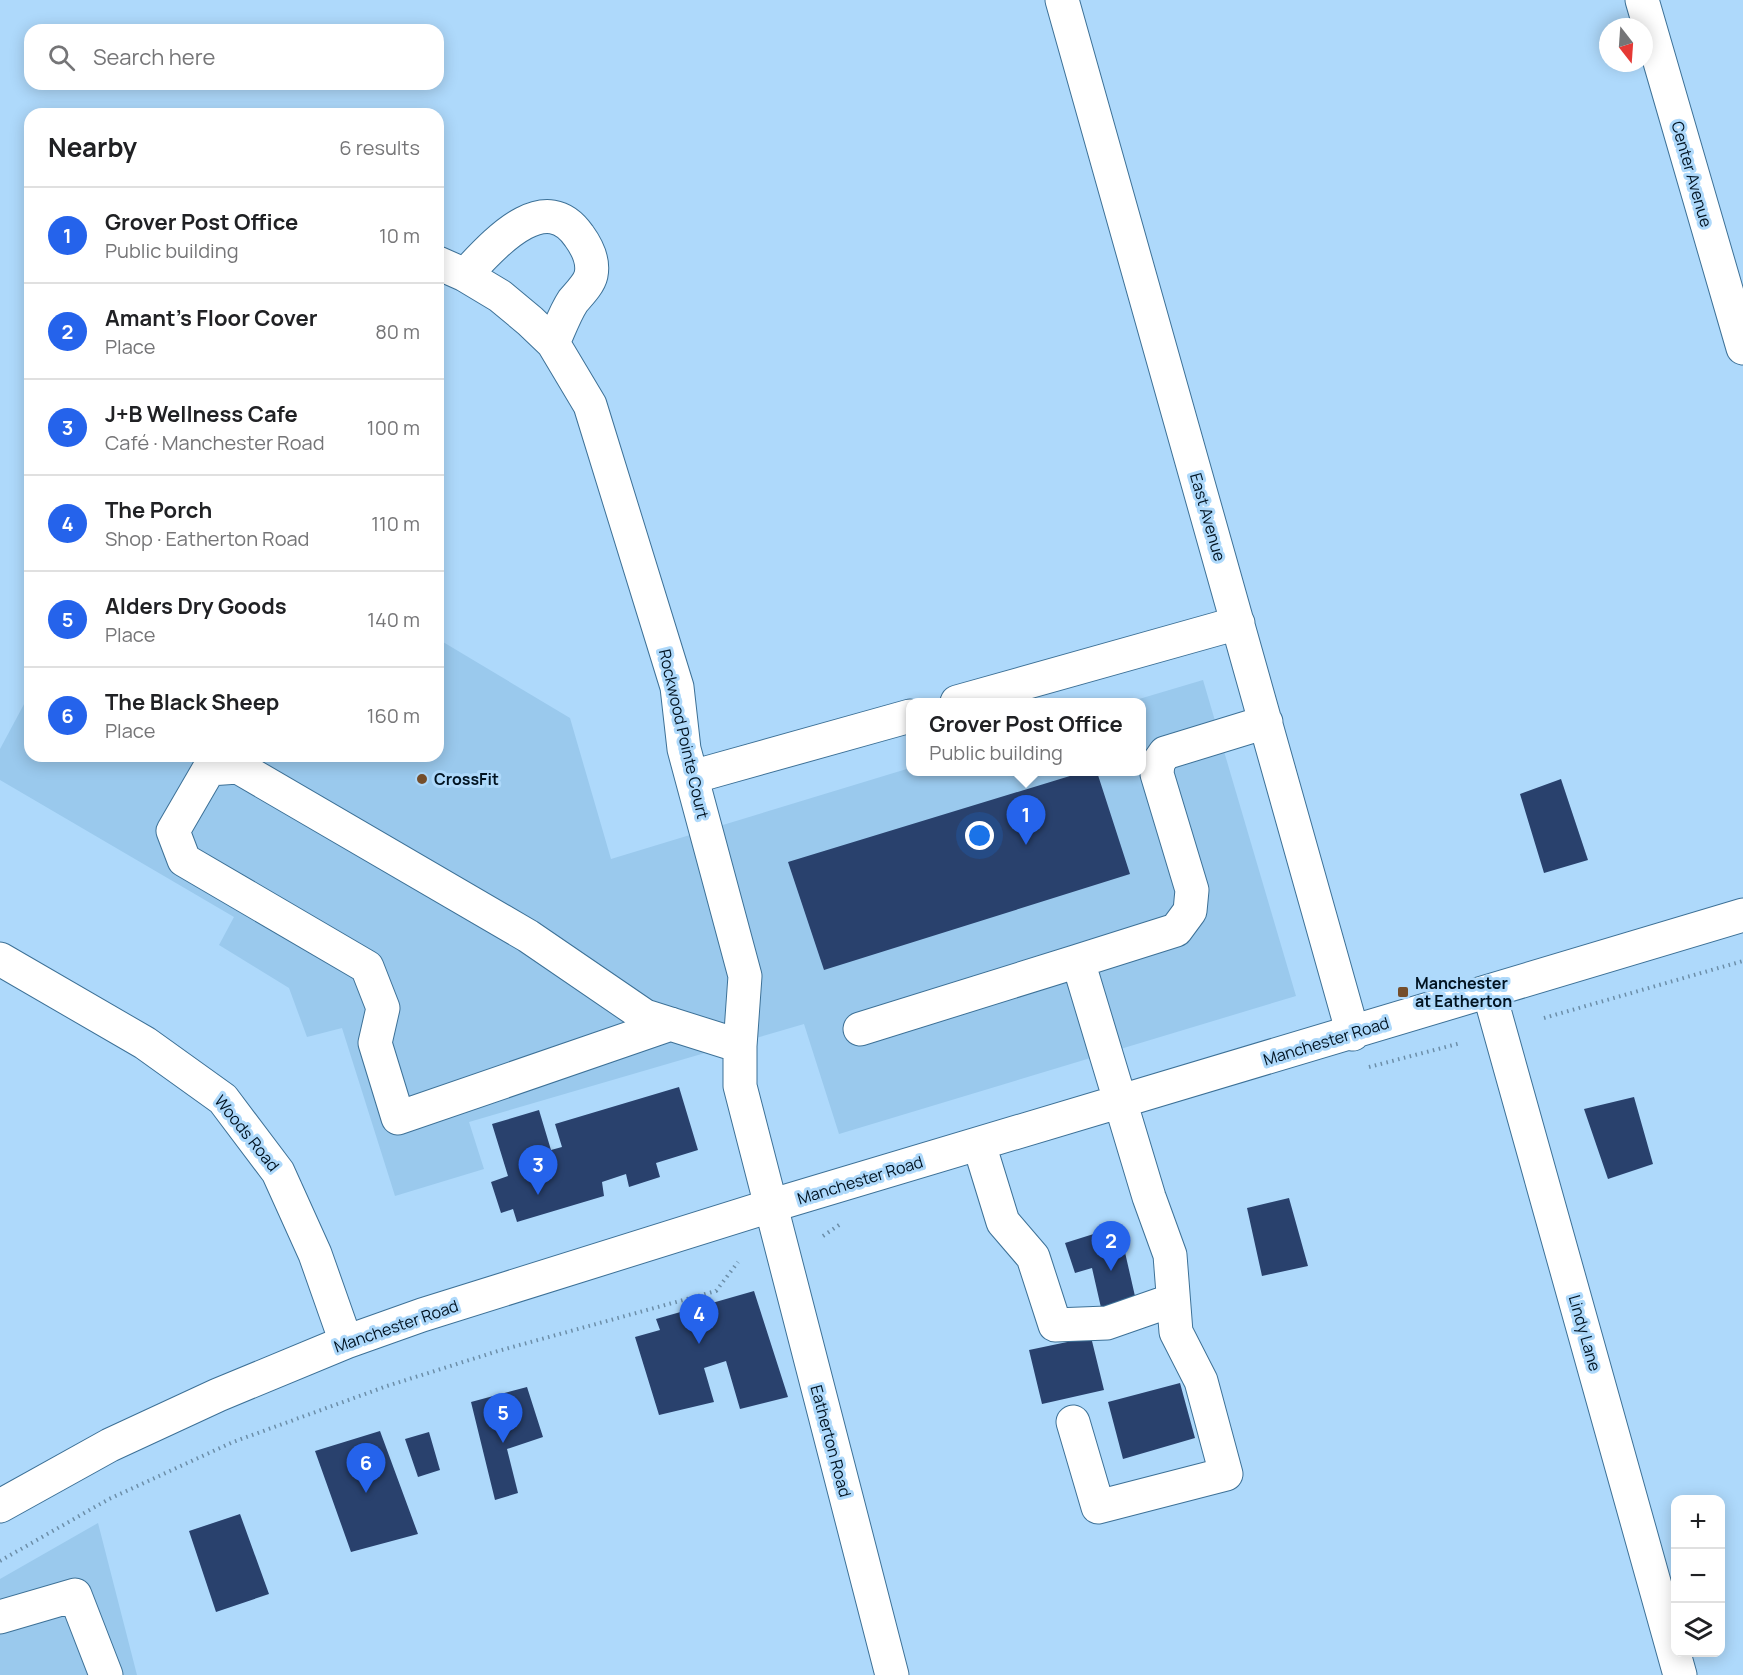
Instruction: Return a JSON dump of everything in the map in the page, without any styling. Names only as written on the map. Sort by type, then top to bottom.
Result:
[{"type":"street","name":"East Avenue","points":[[1062,0],[1353,1034]]},
{"type":"street","name":"Center Avenue","points":[[1642,0],[1743,348]]},
{"type":"street","points":[[452,269],[491,246],[516,225],[549,218],[571,224],[589,250],[591,275],[572,303],[553,343]]},
{"type":"street","name":"Rockwood Pointe Court","points":[[452,269],[500,296],[553,343],[590,405],[677,687],[684,749],[745,976],[740,1046],[740,1086],[770,1206]]},
{"type":"street","points":[[971,698],[1238,623]]},
{"type":"street","points":[[692,777],[906,717]]},
{"type":"street","points":[[860,1029],[1176,930],[1190,911],[1192,890],[1157,774],[1158,763],[1165,753],[1266,722]]},
{"type":"street","points":[[671,1024],[398,1118],[375,1043],[383,1008],[367,967],[184,860],[173,831],[209,769],[238,767],[528,936],[645,1016],[671,1024],[740,1046]]},
{"type":"street","name":"Manchester Road","points":[[0,1506],[110,1445],[218,1395],[345,1342],[422,1315],[770,1206],[1353,1034],[1743,915]]},
{"type":"street","name":"Woods Road","points":[[0,959],[146,1043],[223,1099],[278,1172],[315,1254],[345,1342]]},
{"type":"street","points":[[1073,1422],[1098,1507],[1226,1474],[1201,1381],[1176,1332],[1170,1255],[1149,1197],[1078,961]]},
{"type":"street","name":"Lindy Lane","points":[[1489,992],[1680,1675]]},
{"type":"street","points":[[979,1144],[1003,1222],[1033,1257],[1055,1325],[1107,1323],[1173,1300]]},
{"type":"street","name":"Eatherton Road","points":[[770,1206],[892,1675]]},
{"type":"street","points":[[0,1617],[75,1595],[106,1675]]},
{"type":"path","points":[[1544,1018],[1743,961]]},
{"type":"path","points":[[0,1561],[109,1499],[233,1442],[387,1386],[498,1351],[716,1291],[738,1262]]},
{"type":"shaded area","points":[[444,643],[570,718],[611,859],[906,769],[906,776],[1146,776],[1146,698],[1142,698],[1203,680],[1296,996],[839,1134],[804,1024],[469,1122],[484,1169],[395,1196],[342,1028],[307,1037],[289,988],[219,945],[234,917],[0,780],[0,749],[24,704],[24,762],[444,762]]},
{"type":"shaded area","points":[[98,1523],[137,1675],[0,1675],[0,1579]]},
{"type":"building","points":[[1070,776],[1098,776],[1130,874],[824,970],[788,862]]},
{"type":"building","points":[[1561,779],[1588,860],[1544,873],[1520,794]]},
{"type":"building","points":[[679,1087],[698,1150],[656,1163],[660,1177],[629,1187],[626,1174],[602,1182],[604,1196],[517,1222],[513,1209],[501,1213],[491,1182],[508,1176],[492,1124],[539,1110],[551,1150],[562,1147],[555,1124]]},
{"type":"building","points":[[1634,1097],[1653,1164],[1608,1179],[1584,1109]]},
{"type":"building","points":[[1289,1198],[1308,1266],[1262,1276],[1247,1208]]},
{"type":"building","points":[[1119,1226],[1137,1305],[1102,1312],[1092,1268],[1075,1273],[1065,1243]]},
{"type":"building","points":[[754,1291],[788,1397],[740,1409],[726,1361],[704,1368],[714,1402],[659,1415],[635,1337],[660,1330],[656,1319]]},
{"type":"building","points":[[1091,1337],[1104,1390],[1042,1404],[1029,1350]]},
{"type":"building","points":[[1180,1383],[1195,1438],[1123,1459],[1108,1402]]},
{"type":"building","points":[[527,1387],[543,1437],[507,1449],[518,1493],[495,1500],[471,1402]]},
{"type":"building","points":[[380,1431],[418,1534],[351,1552],[315,1451]]},
{"type":"building","points":[[429,1432],[440,1470],[418,1477],[405,1439]]},
{"type":"building","points":[[240,1514],[269,1594],[216,1612],[189,1531]]},
{"type":"place","name":"CrossFit","points":[[422,779]]},
{"type":"place","name":"Grover Post Office","points":[[1026,845]]},
{"type":"place","name":"Manchester at Eatherton","points":[[1403,992]]},
{"type":"place","name":"J+B Wellness Cafe","points":[[538,1195]]},
{"type":"place","name":"Amant's Floor Cover","points":[[1111,1271]]},
{"type":"place","name":"The Porch","points":[[699,1344]]},
{"type":"place","name":"Alders Dry Goods","points":[[503,1443]]},
{"type":"place","name":"The Black Sheep","points":[[366,1493]]}]
